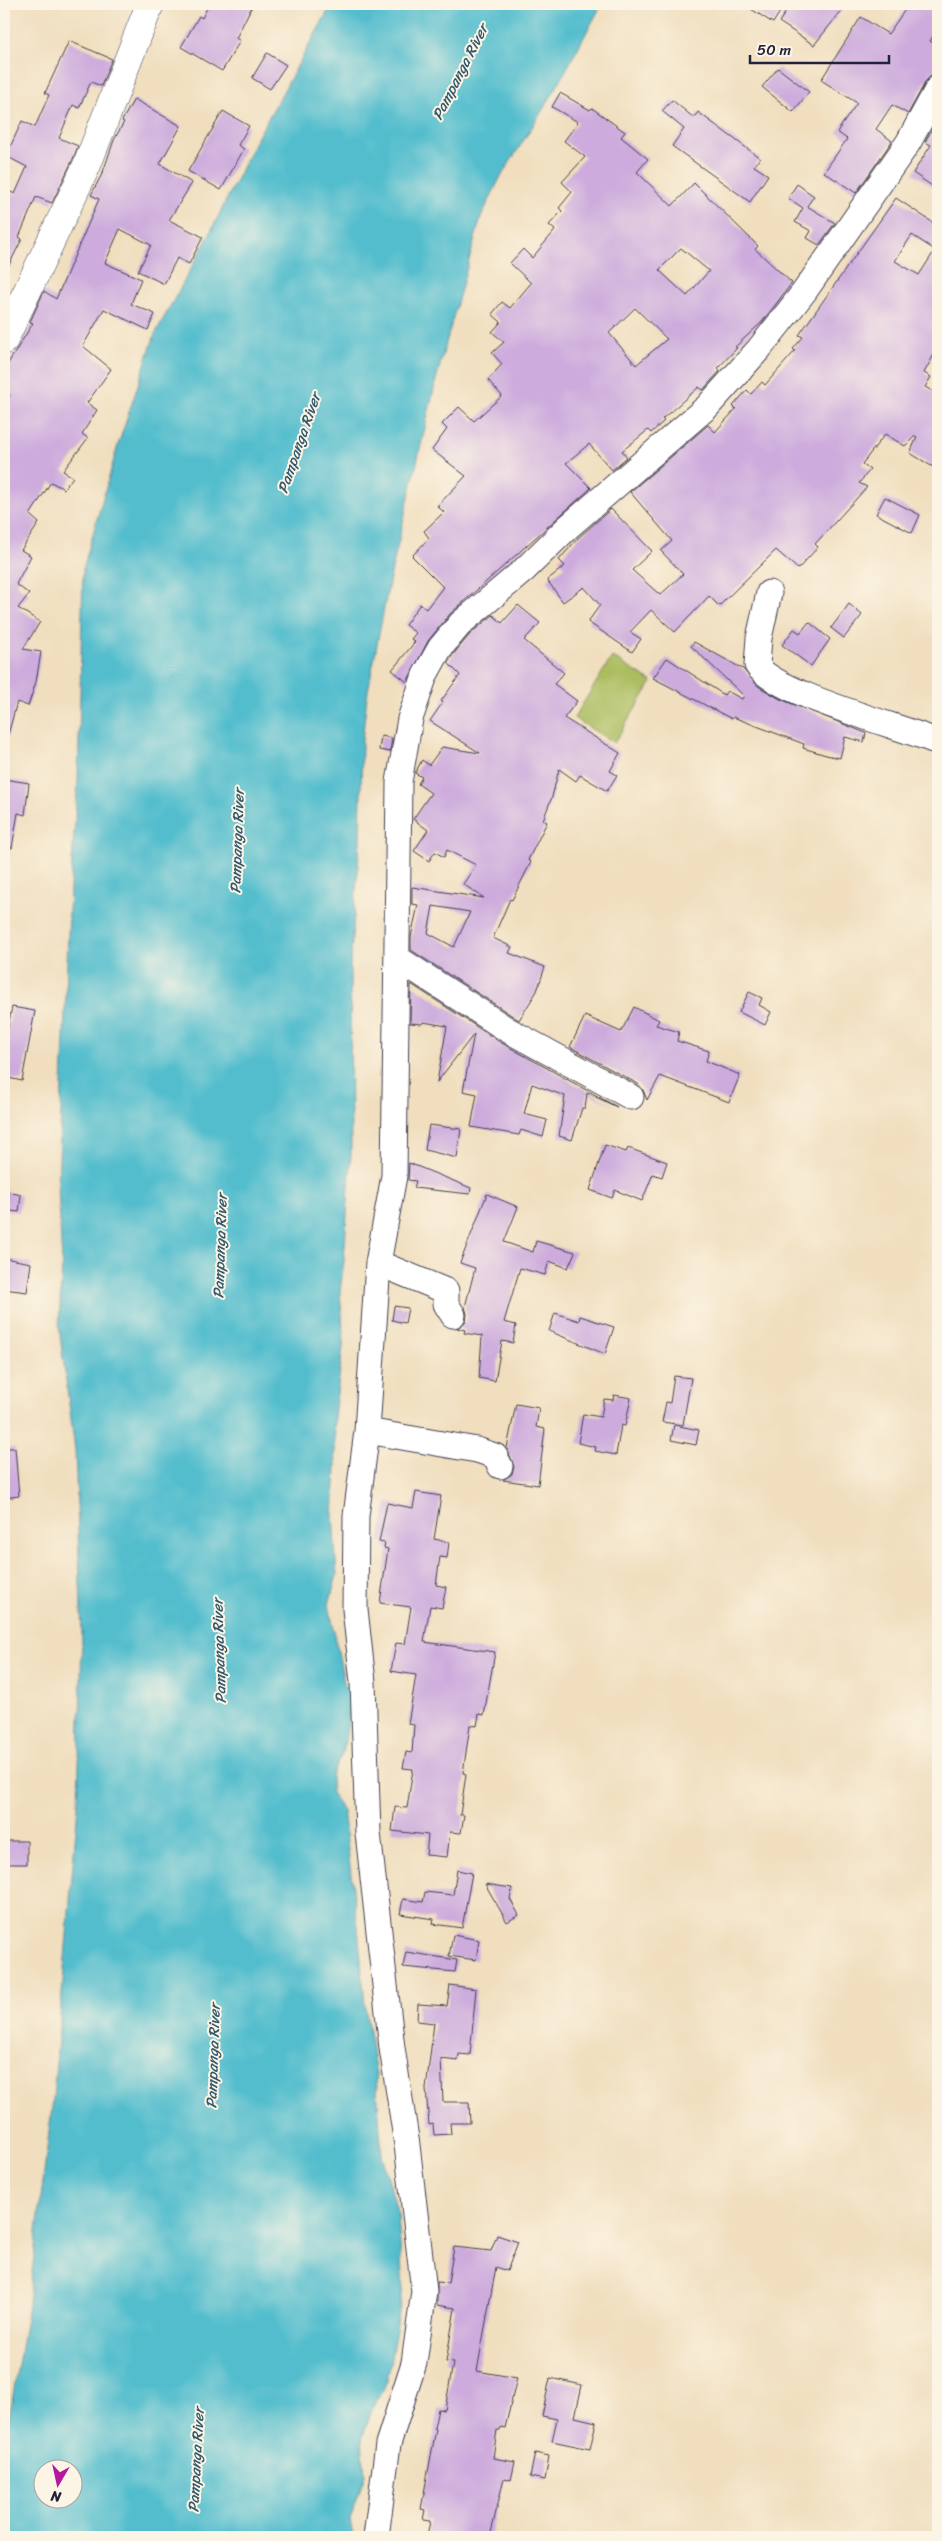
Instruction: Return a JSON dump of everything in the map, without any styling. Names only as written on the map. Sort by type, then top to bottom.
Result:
[{"type":"main road","points":[[4,340],[87,165],[150,4]]},
{"type":"street","points":[[376,2537],[388,2444],[414,2363],[424,2291],[407,2145],[392,2048],[368,1834],[363,1682],[355,1609],[356,1516],[366,1431],[378,1264],[394,1176],[399,782],[403,749],[410,719],[425,674],[440,648],[460,623],[707,407],[759,349],[804,292],[908,143],[938,88]]},
{"type":"street","points":[[768,593],[759,638],[757,664],[768,677],[856,715],[938,742]]},
{"type":"street","points":[[397,958],[508,1030],[631,1097]]},
{"type":"street","points":[[378,1264],[446,1291],[446,1304],[453,1315]]},
{"type":"street","points":[[366,1431],[477,1450],[495,1456],[500,1466]]},
{"type":"green space","points":[[612,657],[652,682],[614,743],[574,718]]},
{"type":"water","name":"Pampanga River","points":[[332,4],[602,4],[554,92],[500,178],[481,217],[437,376],[390,578],[367,696],[362,741],[360,841],[350,965],[351,1155],[344,1261],[340,1292],[344,1340],[334,1416],[336,1469],[333,1515],[337,1575],[329,1604],[344,1683],[352,1698],[343,1752],[331,1776],[332,1795],[343,1811],[358,1927],[365,2005],[376,2076],[382,2155],[398,2215],[403,2289],[387,2381],[372,2410],[362,2438],[365,2475],[350,2519],[353,2537],[4,2537],[4,2449],[28,2305],[53,2099],[78,1806],[82,1636],[75,1450],[59,1327],[62,1264],[58,1185],[70,888],[78,779],[83,569],[118,445],[155,334],[205,243],[256,140]]},
{"type":"building","points":[[209,4],[253,4],[236,38],[240,41],[222,71],[181,47],[199,16],[202,18]]},
{"type":"building","points":[[743,4],[785,4],[773,23]]},
{"type":"building","points":[[791,4],[847,4],[814,45],[779,22]]},
{"type":"building","points":[[909,4],[938,4],[938,28],[930,41],[938,46],[938,74],[931,76],[926,81],[908,114],[892,105],[876,129],[892,141],[856,193],[824,172],[847,139],[837,132],[857,103],[821,80],[861,17],[888,34]]},
{"type":"building","points":[[69,41],[112,59],[101,86],[91,82],[79,108],[73,105],[59,138],[78,146],[73,159],[52,203],[36,197],[19,237],[22,239],[4,275],[4,189],[15,194],[27,167],[6,156],[22,121],[35,127],[49,95],[45,93]]},
{"type":"building","points":[[267,53],[286,65],[270,89],[252,78]]},
{"type":"building","points":[[778,68],[809,92],[793,112],[762,87]]},
{"type":"building","points":[[560,93],[590,110],[592,108],[625,132],[621,137],[648,159],[637,172],[672,206],[694,183],[758,246],[755,249],[792,283],[762,322],[735,347],[737,348],[718,368],[720,371],[703,390],[699,387],[662,419],[664,421],[651,433],[648,430],[622,451],[627,457],[612,470],[589,444],[566,463],[591,488],[450,614],[428,641],[407,682],[392,670],[415,642],[411,639],[416,633],[405,625],[420,604],[426,609],[443,587],[412,556],[429,538],[424,531],[444,512],[437,506],[466,476],[432,450],[447,429],[442,424],[459,407],[474,421],[502,396],[488,380],[502,364],[492,353],[504,342],[492,332],[501,322],[492,314],[502,302],[510,308],[531,283],[510,263],[523,249],[532,258],[553,233],[555,230],[549,225],[562,211],[559,208],[572,192],[562,182],[585,157],[564,141],[578,122],[552,107]],"holes":[[[681,248],[709,271],[687,296],[659,270]],[[635,308],[667,339],[636,365],[609,333]]]},
{"type":"building","points":[[134,99],[181,126],[160,164],[192,183],[169,220],[203,237],[189,264],[177,258],[164,284],[138,271],[151,245],[120,229],[105,263],[141,279],[131,304],[155,314],[148,330],[104,309],[83,346],[111,369],[87,403],[97,410],[82,434],[88,438],[63,471],[73,477],[64,489],[51,482],[30,515],[39,523],[21,550],[31,556],[16,584],[29,594],[18,608],[40,622],[23,649],[41,652],[36,682],[28,706],[17,702],[8,735],[4,735],[4,407],[10,395],[4,391],[4,370],[33,323],[30,322],[44,291],[56,299],[99,199],[91,195],[103,172],[114,140],[124,122],[122,121]]},
{"type":"building","points":[[672,100],[694,118],[698,112],[760,158],[754,166],[768,175],[750,202],[672,146],[684,129],[662,111]]},
{"type":"building","points":[[223,111],[249,126],[238,145],[244,149],[221,190],[188,171]]},
{"type":"building","points":[[938,118],[938,190],[913,173],[931,145],[925,142]]},
{"type":"building","points":[[797,184],[814,196],[807,206],[835,223],[819,245],[807,238],[811,231],[795,222],[803,208],[788,198]]},
{"type":"building","points":[[896,198],[938,226],[938,347],[924,373],[931,377],[925,387],[938,394],[938,470],[910,453],[917,437],[915,436],[905,446],[885,434],[862,464],[870,470],[859,483],[867,487],[815,544],[818,547],[798,569],[776,550],[719,606],[709,596],[675,632],[651,610],[630,632],[641,639],[632,652],[588,622],[600,605],[584,587],[563,602],[547,580],[565,566],[559,560],[578,538],[611,509],[652,551],[632,570],[660,595],[683,574],[661,551],[672,541],[630,492],[708,425],[715,432],[736,409],[733,406],[747,390],[751,394],[762,382],[765,385],[795,351],[793,349],[803,337],[799,335]],"holes":[[[912,235],[935,250],[919,275],[895,261]]]},
{"type":"building","points":[[885,497],[920,515],[912,533],[876,514]]},
{"type":"building","points":[[849,604],[862,615],[844,638],[831,628]]},
{"type":"building","points":[[518,605],[540,623],[524,640],[564,673],[554,684],[577,701],[564,718],[620,753],[610,771],[617,775],[607,791],[580,775],[576,781],[559,769],[552,797],[543,820],[547,822],[528,860],[531,862],[512,900],[510,899],[493,938],[512,947],[509,953],[545,967],[537,991],[519,1020],[411,950],[411,937],[418,905],[412,904],[412,887],[484,898],[463,884],[476,865],[447,850],[444,857],[435,852],[429,861],[414,851],[428,830],[413,819],[431,793],[418,784],[422,777],[415,773],[422,760],[429,765],[442,747],[480,753],[430,721],[443,702],[441,701],[460,675],[448,663],[452,656],[471,633],[493,615],[502,623]],"holes":[[[433,906],[470,912],[454,947],[428,933]]]},
{"type":"building","points":[[809,622],[830,639],[811,666],[782,645],[794,629],[800,633]]},
{"type":"building","points":[[694,642],[743,669],[758,686],[780,699],[866,733],[864,742],[845,737],[840,758],[826,755],[803,748],[804,744],[733,717],[732,719],[653,678],[667,658],[724,695],[727,691],[742,699],[744,696],[691,646]]},
{"type":"building","points":[[381,736],[392,738],[390,752],[379,750]]},
{"type":"building","points":[[4,779],[29,783],[25,815],[18,813],[12,848],[4,847]]},
{"type":"building","points":[[411,984],[500,1042],[617,1107],[587,1093],[585,1108],[582,1108],[572,1140],[559,1136],[565,1096],[532,1084],[524,1114],[547,1120],[543,1137],[521,1130],[519,1135],[471,1127],[477,1094],[463,1091],[474,1034],[437,1082],[447,1026],[423,1022],[422,1024],[410,1023]]},
{"type":"building","points":[[749,992],[762,998],[759,1005],[771,1012],[765,1025],[739,1012]]},
{"type":"building","points":[[12,1007],[35,1011],[22,1081],[4,1077],[4,1037],[6,1037]]},
{"type":"building","points":[[634,1007],[659,1020],[656,1025],[679,1032],[677,1041],[709,1051],[706,1061],[740,1075],[729,1102],[660,1076],[647,1100],[638,1084],[570,1047],[585,1016],[621,1032]]},
{"type":"building","points":[[429,1125],[461,1129],[457,1158],[425,1150]]},
{"type":"building","points":[[605,1145],[626,1152],[628,1148],[667,1162],[662,1177],[653,1174],[642,1201],[615,1190],[612,1198],[590,1190]]},
{"type":"building","points":[[409,1163],[471,1188],[470,1194],[414,1188],[416,1181],[408,1180]]},
{"type":"building","points":[[4,1191],[21,1195],[19,1212],[4,1210]]},
{"type":"building","points":[[487,1194],[518,1207],[504,1242],[533,1252],[536,1241],[575,1252],[568,1268],[549,1261],[545,1275],[520,1268],[504,1322],[516,1325],[513,1343],[502,1341],[495,1381],[479,1378],[482,1336],[464,1333],[465,1330],[457,1328],[466,1321],[465,1307],[475,1268],[460,1263]]},
{"type":"building","points":[[4,1258],[31,1263],[27,1292],[4,1289]]},
{"type":"building","points":[[394,1306],[408,1308],[405,1323],[392,1320]]},
{"type":"building","points":[[555,1313],[579,1321],[580,1316],[614,1327],[605,1354],[549,1331]]},
{"type":"building","points":[[674,1376],[691,1378],[683,1425],[662,1422],[666,1402],[670,1403]]},
{"type":"building","points":[[614,1395],[631,1398],[625,1426],[621,1425],[616,1455],[595,1451],[596,1447],[578,1443],[583,1414],[601,1417],[604,1399],[613,1400]]},
{"type":"building","points":[[516,1404],[539,1408],[536,1427],[545,1429],[538,1485],[503,1480],[512,1474],[514,1467],[507,1448]]},
{"type":"building","points":[[674,1425],[699,1430],[696,1445],[671,1440]]},
{"type":"building","points":[[4,1448],[15,1448],[19,1496],[4,1498]]},
{"type":"building","points":[[416,1492],[441,1496],[434,1539],[449,1542],[447,1558],[440,1557],[436,1585],[446,1587],[442,1608],[430,1606],[424,1642],[495,1652],[484,1715],[479,1714],[477,1726],[470,1725],[463,1773],[466,1774],[460,1815],[464,1815],[461,1833],[450,1832],[447,1857],[426,1855],[428,1835],[392,1831],[395,1807],[407,1808],[413,1769],[403,1768],[406,1752],[412,1753],[414,1725],[408,1724],[416,1675],[391,1671],[396,1643],[405,1644],[411,1607],[380,1603],[388,1549],[384,1548],[385,1543],[379,1542],[387,1503],[413,1508]]},
{"type":"building","points":[[4,1841],[27,1841],[27,1864],[4,1864]]},
{"type":"building","points":[[457,1870],[472,1873],[462,1928],[433,1924],[434,1919],[400,1914],[403,1899],[423,1902],[425,1892],[453,1895]]},
{"type":"building","points":[[485,1884],[512,1888],[510,1899],[519,1915],[507,1922]]},
{"type":"building","points":[[453,1935],[479,1940],[476,1960],[449,1956]]},
{"type":"building","points":[[406,1952],[457,1960],[455,1972],[403,1967]]},
{"type":"building","points":[[450,1985],[476,1989],[470,2055],[459,2054],[458,2061],[441,2059],[443,2102],[469,2102],[470,2123],[450,2123],[451,2134],[434,2135],[433,2124],[429,2125],[426,2089],[434,2023],[417,2021],[418,2004],[447,2006]]},
{"type":"building","points":[[497,2235],[518,2242],[507,2271],[496,2267],[477,2371],[517,2378],[505,2428],[501,2427],[500,2430],[497,2430],[493,2458],[515,2462],[511,2480],[504,2478],[490,2537],[427,2537],[430,2521],[423,2520],[425,2510],[421,2509],[438,2409],[445,2410],[453,2363],[446,2362],[455,2308],[437,2305],[437,2282],[448,2283],[454,2247],[491,2251]]},
{"type":"building","points":[[550,2378],[582,2385],[575,2417],[596,2422],[590,2449],[552,2441],[557,2419],[542,2416]]},
{"type":"building","points":[[535,2453],[549,2456],[545,2480],[530,2477]]}]
